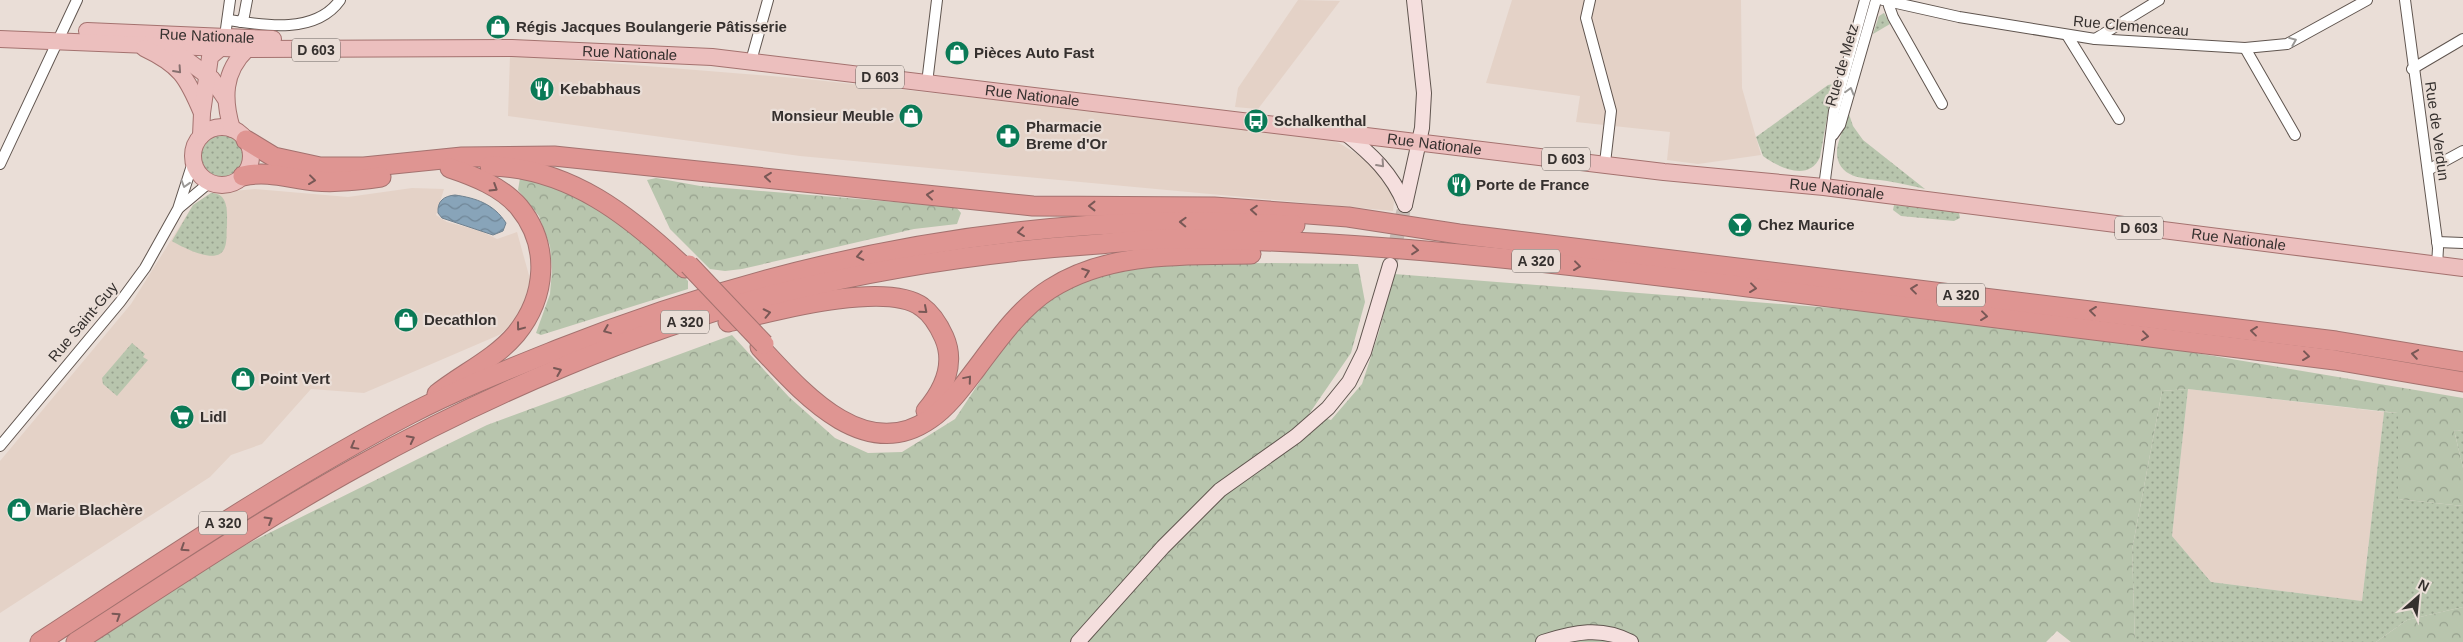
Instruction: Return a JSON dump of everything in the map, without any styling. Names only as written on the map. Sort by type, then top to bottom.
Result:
[{"type":"highway","points":[[239,134],[274,157],[320,167],[364,167],[443,158],[554,156],[1032,206],[1214,207],[1348,217],[1459,234]]},
{"type":"highway","points":[[493,156],[556,172],[601,191],[645,224],[687,266],[801,390],[829,414],[851,426],[870,432],[895,433],[917,426],[930,419],[952,398],[1016,319],[1049,290],[1076,275],[1104,265],[1147,259],[1180,256],[1289,253],[1366,246]]},
{"type":"highway","points":[[243,176],[264,172],[317,182],[344,182],[450,168],[500,166],[537,173],[577,186],[624,214],[687,266]]},
{"type":"highway","points":[[411,414],[460,375],[493,355],[515,335],[531,313],[540,289],[542,262],[539,248],[535,234],[518,206],[481,180],[450,168]]},
{"type":"highway","name":"A 320","points":[[40,642],[302,475],[411,414],[515,366],[653,313],[775,276],[854,257],[928,244],[1044,229],[1167,222],[1365,227],[1459,234],[2336,341],[2463,362]]},
{"type":"highway","name":"A 320","points":[[76,642],[209,556],[358,466],[482,403],[600,352],[708,314],[780,293],[932,262],[1045,247],[1166,239],[1366,246],[1556,263],[2335,360],[2463,382]]},
{"type":"highway","points":[[600,352],[635,349],[768,312],[868,295],[899,297],[921,306],[939,326],[946,342],[948,364],[942,389],[925,412],[914,419],[894,426],[871,425],[854,421],[832,408],[762,346]]},
{"type":"main road","points":[[1345,133],[1372,155],[1388,172],[1398,187],[1405,205],[1419,142],[1424,94],[1411,0]]},
{"type":"main road","name":"Rue Nationale","points":[[0,28],[60,36]]},
{"type":"main road","name":"Rue Nationale","points":[[140,38],[167,46],[233,35]]},
{"type":"main road","name":"Rue Nationale","points":[[0,39],[60,36],[140,38],[233,35],[326,50],[412,47],[522,49],[751,61],[1706,176],[1824,187],[2460,269]]},
{"type":"main road","points":[[202,136],[202,113],[210,57],[233,35]]},
{"type":"main road","points":[[225,98],[230,72],[233,35]]},
{"type":"main road","points":[[140,38],[181,72],[202,113]]},
{"type":"main road","points":[[167,46],[208,75],[219,86],[239,134],[251,154],[248,169],[243,176],[228,184],[210,182],[199,173],[194,159],[197,143],[202,136],[216,128],[239,134]]},
{"type":"main road","points":[[1078,642],[1163,547],[1220,490],[1296,436],[1328,408],[1349,382],[1364,352],[1390,265]]},
{"type":"main road","points":[[1544,642],[1575,632],[1617,634],[1631,642]]},
{"type":"street","points":[[0,164],[77,0]]},
{"type":"street","points":[[230,0],[233,35]]},
{"type":"street","points":[[233,35],[244,16],[247,0]]},
{"type":"street","points":[[233,35],[263,24],[311,22],[329,14],[340,0]]},
{"type":"street","points":[[751,61],[768,0]]},
{"type":"street","points":[[927,83],[937,0]]},
{"type":"street","points":[[1590,0],[1586,18],[1610,111],[1605,163]]},
{"type":"street","name":"Rue de Metz","points":[[1864,22],[1865,0]]},
{"type":"street","name":"Rue de Metz","points":[[1824,187],[1833,136],[1832,123],[1838,96],[1864,22],[1876,0]]},
{"type":"street","points":[[1927,10],[1933,0]]},
{"type":"street","points":[[2095,39],[2159,0]]},
{"type":"street","name":"Rue Clemenceau","points":[[1886,1],[1927,10],[2095,39],[2245,48],[2287,44],[2303,37],[2367,0]]},
{"type":"street","name":"Rue de Verdun","points":[[2405,0],[2412,69],[2437,242],[2437,266]]},
{"type":"street","points":[[1886,1],[1892,17],[1942,104]]},
{"type":"street","points":[[2068,35],[2119,119]]},
{"type":"street","points":[[2412,69],[2463,40]]},
{"type":"street","points":[[2245,48],[2294,136]]},
{"type":"street","points":[[2428,170],[2463,151]]},
{"type":"street","name":"Rue Saint-Guy","points":[[0,446],[133,286],[178,209],[194,159]]},
{"type":"street","name":"Rue Saint-Guy","points":[[178,209],[210,182]]},
{"type":"street","points":[[2437,242],[2463,243]]},
{"type":"shaded area","points":[[1298,0],[1340,1],[1258,109],[1235,107],[1238,88]]},
{"type":"shaded area","points":[[1512,0],[1741,0],[1742,88],[1761,155],[1698,164],[1667,160],[1670,132],[1576,122],[1580,96],[1486,83]]},
{"type":"shaded area","points":[[510,55],[807,79],[1321,136],[1339,143],[1377,170],[1390,188],[1394,202],[1393,211],[800,156],[508,116]]},
{"type":"shaded area","points":[[412,188],[444,189],[436,215],[447,222],[481,231],[497,239],[517,232],[530,279],[529,295],[517,320],[499,335],[364,393],[311,389],[262,444],[231,455],[210,477],[0,613],[0,461],[131,304],[193,205],[211,193],[255,189],[348,197]]},
{"type":"shaded area","points":[[2188,389],[2384,412],[2362,601],[2211,582],[2172,536]]},
{"type":"green space","points":[[1884,13],[1890,24],[1873,34],[1879,16]]},
{"type":"green space","points":[[1833,84],[1820,157],[1815,165],[1801,171],[1793,170],[1777,165],[1763,156],[1756,137],[1828,85]]},
{"type":"green space","points":[[1849,114],[1853,126],[1863,140],[1925,189],[1856,177],[1844,170],[1839,163],[1837,150],[1839,139]]},
{"type":"green space","points":[[223,133],[235,137],[241,143],[245,155],[241,167],[235,173],[223,177],[211,173],[205,167],[201,155],[205,143],[211,137]]},
{"type":"green space","points":[[520,178],[526,178],[586,198],[668,259],[688,281],[688,289],[541,335],[536,333],[550,294],[552,270],[550,246],[539,216],[518,190]]},
{"type":"green space","points":[[656,178],[700,186],[956,207],[961,213],[957,224],[914,229],[742,269],[725,271],[710,269],[670,229],[647,180]]},
{"type":"green space","points":[[211,193],[222,197],[227,213],[226,245],[219,255],[213,256],[198,253],[172,241],[193,205]]},
{"type":"green space","points":[[1894,205],[1954,211],[1959,213],[1960,218],[1954,221],[1901,216],[1893,210]]},
{"type":"green space","points":[[1158,262],[1358,264],[1365,302],[1351,353],[1309,414],[1331,420],[1362,384],[1379,332],[1394,274],[1960,318],[2160,347],[2463,398],[2463,431],[2454,430],[2463,468],[2463,506],[2398,499],[2398,413],[2188,389],[2162,391],[2132,550],[2135,642],[2071,642],[2057,631],[2046,642],[89,642],[213,561],[487,425],[732,335],[789,397],[835,438],[868,453],[902,452],[955,419],[1002,348],[1034,305],[1093,274]]},
{"type":"green space","points":[[132,343],[145,354],[143,357],[148,360],[117,396],[103,384],[102,378]]},
{"type":"green space","points":[[2188,389],[2172,536],[2211,582],[2362,601],[2384,412],[2399,413],[2398,499],[2463,506],[2463,607],[2407,620],[2376,642],[2135,642],[2132,550],[2162,391]]},
{"type":"green space","points":[[2454,430],[2463,431],[2463,468]]},
{"type":"green space","points":[[2463,607],[2463,642],[2376,642],[2407,620]]},
{"type":"water","points":[[455,195],[477,200],[496,211],[506,223],[503,231],[493,235],[442,218],[438,213],[440,202],[445,198]]},
{"type":"tunnel","points":[[1390,265],[1405,205]]},
{"type":"place","name":"Régis Jacques Boulangerie Pâtisserie","points":[[498,27]]},
{"type":"place","name":"Pièces Auto Fast","points":[[957,53]]},
{"type":"place","name":"Kebabhaus","points":[[542,89]]},
{"type":"place","name":"Monsieur Meuble","points":[[911,116]]},
{"type":"place","name":"Schalkenthal","points":[[1256,121]]},
{"type":"place","name":"Pharmacie Breme d'Or","points":[[1008,136]]},
{"type":"place","name":"Porte de France","points":[[1459,185]]},
{"type":"place","name":"Chez Maurice","points":[[1740,225]]},
{"type":"place","name":"Decathlon","points":[[406,320]]},
{"type":"place","name":"Point Vert","points":[[243,379]]},
{"type":"place","name":"Lidl","points":[[182,417]]},
{"type":"place","name":"Marie Blachère","points":[[19,510]]}]
